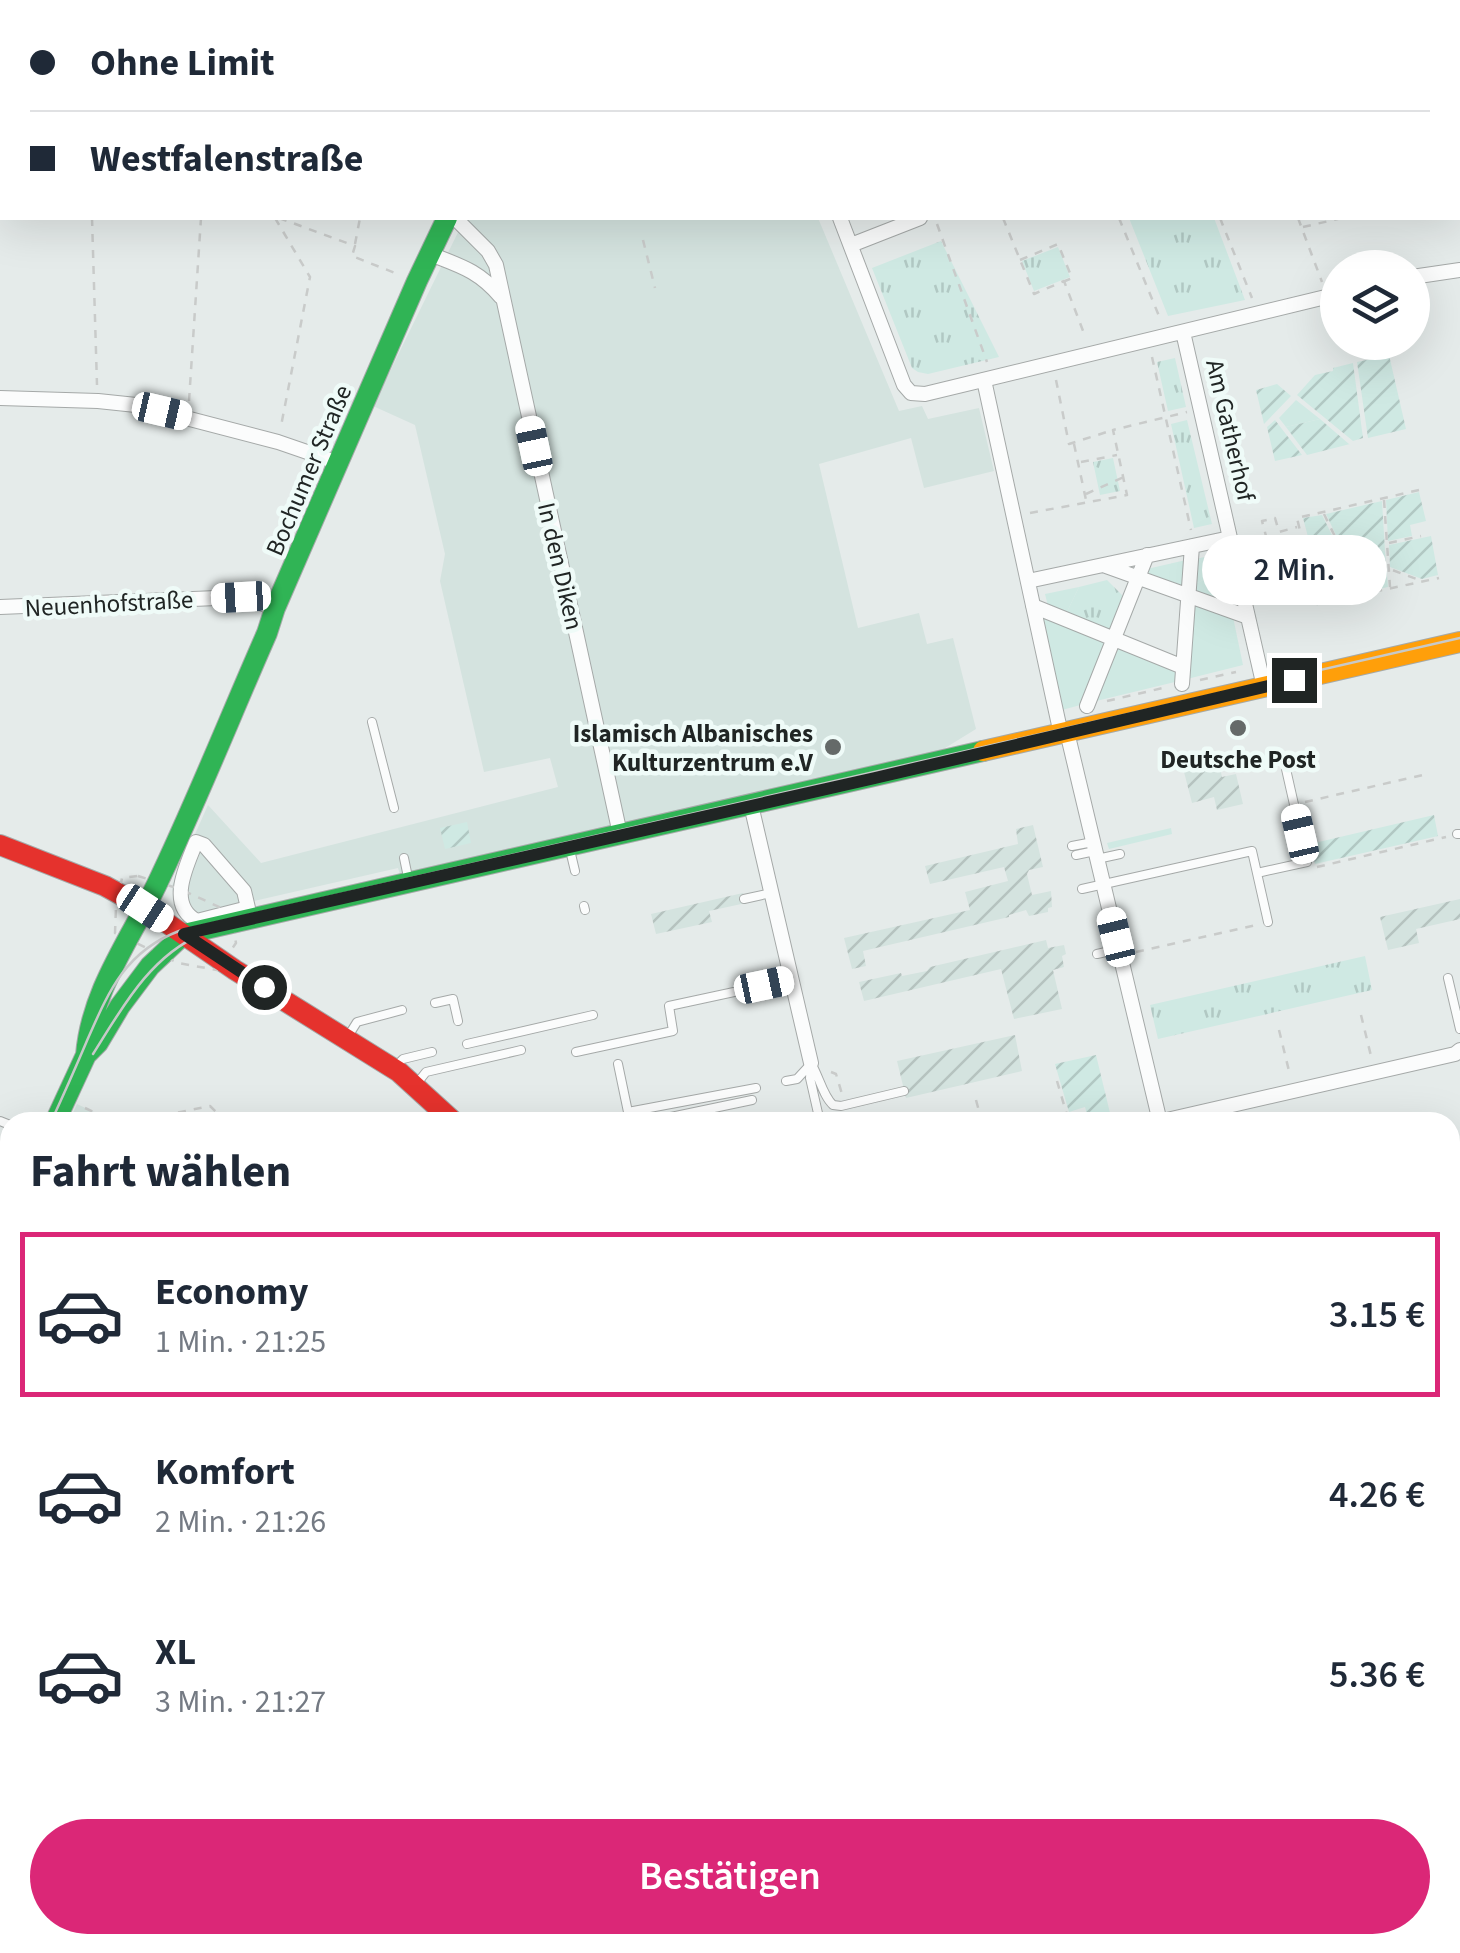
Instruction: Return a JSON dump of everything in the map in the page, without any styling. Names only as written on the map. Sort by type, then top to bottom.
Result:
[{"type":"street","name":"Bochumer Straße","points":[[86,1055],[86,1034],[113,966],[145,908],[446,220]]},
{"type":"street","name":"In den Diken","points":[[458,220],[496,265],[620,834]]},
{"type":"street","name":"Am Gatherhof","points":[[841,220],[904,385],[912,393],[925,394],[1320,298]]},
{"type":"street","points":[[851,245],[915,220]]},
{"type":"street","points":[[430,254],[472,270],[502,297]]},
{"type":"street","points":[[1430,274],[1460,270]]},
{"type":"street","name":"Am Gatherhof","points":[[1183,332],[1264,687]]},
{"type":"street","points":[[988,379],[1034,606],[1158,1112]]},
{"type":"street","points":[[0,398],[136,405],[278,442],[338,463]]},
{"type":"street","name":"Am Gatherhof","points":[[1028,580],[1230,538]]},
{"type":"street","points":[[1182,684],[1193,546]]},
{"type":"street","points":[[1086,706],[1147,556]]},
{"type":"street","points":[[1102,565],[1248,617]]},
{"type":"street","name":"Neuenhofstraße","points":[[0,607],[241,597],[276,608]]},
{"type":"street","points":[[1034,606],[1183,667]]},
{"type":"street","points":[[60,1112],[86,1055],[98,1044],[120,1006],[150,966],[184,934],[751,805],[1063,728],[1460,642]]},
{"type":"street","points":[[751,805],[811,1063]]},
{"type":"street","points":[[196,842],[204,845],[244,891],[248,908],[197,920],[190,918],[180,889],[196,842]]},
{"type":"street","points":[[0,845],[105,886],[145,908],[394,1068],[443,1112]]},
{"type":"street","points":[[1203,1112],[1460,1050]]},
{"type":"lane","points":[[372,722],[394,808]]},
{"type":"lane","points":[[1257,874],[1307,862],[1286,769]]},
{"type":"lane","points":[[569,846],[575,871]]},
{"type":"lane","points":[[1074,851],[1120,854]]},
{"type":"lane","points":[[1082,889],[1252,852],[1268,922]]},
{"type":"lane","points":[[404,858],[410,882]]},
{"type":"lane","points":[[744,898],[771,893]]},
{"type":"lane","points":[[1097,954],[1120,952]]},
{"type":"lane","points":[[1448,978],[1460,1029]]},
{"type":"lane","points":[[764,985],[792,979]]},
{"type":"lane","points":[[576,1052],[673,1031],[669,1006],[734,992]]},
{"type":"lane","points":[[435,1003],[453,999],[458,1020]]},
{"type":"lane","points":[[347,1038],[357,1022],[402,1010]]},
{"type":"lane","points":[[467,1044],[593,1015]]},
{"type":"lane","points":[[414,1086],[426,1072],[522,1050]]},
{"type":"lane","points":[[394,1068],[403,1059],[432,1052]]},
{"type":"lane","points":[[786,1081],[797,1079],[811,1063]]},
{"type":"lane","points":[[811,1063],[825,1096],[837,1106],[904,1091]]},
{"type":"lane","points":[[811,1063],[810,1078],[818,1112]]},
{"type":"lane","points":[[618,1064],[628,1112],[756,1088]]},
{"type":"lane","points":[[695,1112],[752,1100]]},
{"type":"path","points":[[92,220],[98,401]]},
{"type":"path","points":[[188,417],[201,220]]},
{"type":"path","points":[[278,220],[310,277],[278,442]]},
{"type":"path","points":[[283,220],[355,246]]},
{"type":"path","points":[[360,220],[352,256],[417,281]]},
{"type":"path","points":[[935,220],[988,379]]},
{"type":"path","points":[[1004,220],[1020,260],[1034,294],[1072,278],[1058,244],[1020,260]]},
{"type":"path","points":[[1120,220],[1167,336]]},
{"type":"path","points":[[1221,220],[1258,313]]},
{"type":"path","points":[[1299,220],[1320,278]]},
{"type":"path","points":[[1301,227],[1333,220]]},
{"type":"path","points":[[643,240],[654,288]]},
{"type":"path","points":[[1064,282],[1087,341]]},
{"type":"path","points":[[1148,341],[1193,546]]},
{"type":"path","points":[[1053,364],[1069,444],[1200,408]]},
{"type":"path","points":[[1014,516],[1128,495],[1113,430]]},
{"type":"path","points":[[1074,442],[1087,502]]},
{"type":"path","points":[[1078,463],[1118,455]]},
{"type":"path","points":[[1085,495],[1124,478]]},
{"type":"path","points":[[1418,490],[1297,518],[1301,536],[1318,604],[1439,578]]},
{"type":"path","points":[[1384,498],[1390,588]]},
{"type":"path","points":[[1323,512],[1364,594]]},
{"type":"path","points":[[1251,540],[1266,536],[1262,521],[1276,518],[1279,532],[1299,526]]},
{"type":"path","points":[[1301,536],[1423,582]]},
{"type":"path","points":[[1387,544],[1421,536]]},
{"type":"path","points":[[1294,805],[1428,774]]},
{"type":"path","points":[[1307,862],[1308,869],[1458,834]]},
{"type":"path","points":[[1120,952],[1268,922]]},
{"type":"path","points":[[1361,1015],[1375,1072]]},
{"type":"path","points":[[1279,1030],[1294,1091]]},
{"type":"path","points":[[1058,1081],[1066,1112]]},
{"type":"path","points":[[66,1098],[95,1112]]},
{"type":"path","points":[[976,1100],[979,1112]]},
{"type":"path","points":[[181,1112],[210,1106],[216,1112]]},
{"type":"shaded area","points":[[464,220],[819,220],[899,411],[922,406],[928,419],[979,408],[994,471],[924,488],[911,438],[819,464],[858,628],[919,613],[927,644],[953,638],[976,729],[937,753],[401,878],[398,868],[245,903],[190,927],[175,905],[172,886],[208,805],[261,863],[558,787],[550,758],[484,772],[440,581],[445,554],[415,425],[373,406]]},
{"type":"shaded area","points":[[1218,759],[1222,777],[1236,774],[1243,804],[1217,810],[1214,797],[1192,803],[1183,768]]},
{"type":"shaded area","points":[[1033,825],[1043,867],[1027,874],[1032,895],[1051,891],[1052,907],[1048,912],[1029,916],[1026,910],[863,951],[866,966],[852,969],[844,938],[970,910],[965,892],[1008,881],[1004,867],[930,884],[925,866],[1018,844],[1016,829]]},
{"type":"shaded area","points":[[743,893],[746,903],[709,911],[712,922],[656,934],[651,914]]},
{"type":"shaded area","points":[[1460,899],[1460,919],[1416,929],[1419,943],[1388,950],[1380,917]]},
{"type":"shaded area","points":[[1046,940],[1048,948],[1064,945],[1064,967],[1053,970],[1062,1009],[1014,1019],[1001,969],[864,1001],[859,982],[927,971],[930,967]]},
{"type":"shaded area","points":[[1015,1035],[1022,1071],[906,1098],[897,1061]]},
{"type":"shaded area","points":[[77,1104],[94,1112],[73,1112]]},
{"type":"green space","points":[[1130,220],[1215,220],[1245,300],[1168,316]]},
{"type":"green space","points":[[941,241],[999,357],[928,374],[912,368],[872,268]]},
{"type":"green space","points":[[1058,247],[1070,277],[1034,291],[1022,261]]},
{"type":"green space","points":[[1175,358],[1186,407],[1168,411],[1157,362]]},
{"type":"green space","points":[[1390,360],[1406,429],[1368,438],[1357,362]]},
{"type":"green space","points":[[1353,363],[1363,438],[1353,441],[1297,395],[1315,375]]},
{"type":"green space","points":[[1277,384],[1291,396],[1264,424],[1256,390]]},
{"type":"green space","points":[[1296,400],[1320,419],[1286,427],[1279,418]]},
{"type":"green space","points":[[1320,419],[1350,444],[1307,455],[1286,427]]},
{"type":"green space","points":[[1187,420],[1212,524],[1194,528],[1171,424]]},
{"type":"green space","points":[[1275,420],[1302,455],[1275,461],[1267,427]]},
{"type":"green space","points":[[1113,458],[1120,491],[1100,495],[1093,462]]},
{"type":"green space","points":[[1419,492],[1426,521],[1410,525],[1412,536],[1388,541],[1386,500]]},
{"type":"green space","points":[[1382,501],[1385,551],[1365,544],[1362,557],[1342,548],[1326,514]]},
{"type":"green space","points":[[1322,515],[1338,547],[1308,537],[1303,518]]},
{"type":"green space","points":[[1431,536],[1438,575],[1422,579],[1390,567],[1389,545]]},
{"type":"green space","points":[[1309,541],[1338,551],[1361,593],[1322,601]]},
{"type":"green space","points":[[1365,544],[1385,551],[1388,587],[1365,592],[1346,556],[1360,560]]},
{"type":"green space","points":[[1217,554],[1221,571],[1193,585],[1196,559]]},
{"type":"green space","points":[[1186,560],[1184,592],[1144,577],[1147,569]]},
{"type":"green space","points":[[1221,571],[1230,607],[1192,594],[1193,585]]},
{"type":"green space","points":[[1107,580],[1126,599],[1111,635],[1065,616],[1079,587]]},
{"type":"green space","points":[[1079,587],[1065,616],[1049,610],[1045,594]]},
{"type":"green space","points":[[1192,602],[1233,617],[1243,665],[1187,679]]},
{"type":"green space","points":[[1037,611],[1109,640],[1084,704],[1062,710]]},
{"type":"green space","points":[[1117,644],[1180,669],[1179,681],[1092,702]]},
{"type":"green space","points":[[1434,815],[1438,836],[1315,864],[1310,844]]},
{"type":"green space","points":[[467,822],[471,843],[445,849],[440,828]]},
{"type":"green space","points":[[1171,828],[1172,834],[1109,849],[1107,843]]},
{"type":"green space","points":[[1365,956],[1372,990],[1158,1039],[1150,1005]]},
{"type":"green space","points":[[1096,1055],[1110,1112],[1086,1112],[1085,1107],[1069,1112],[1055,1064]]},
{"type":"tram line","points":[[55,1112],[120,976],[144,950],[179,931],[1460,638]]},
{"type":"tram line","points":[[93,1054],[152,970],[202,934]]},
{"type":"traffic: fast","points":[[86,1055],[103,988],[185,823],[446,220]]},
{"type":"traffic: fast","points":[[60,1112],[86,1055],[98,1043],[120,1006],[150,966],[184,934],[983,751]]},
{"type":"traffic: slow","points":[[983,751],[1460,642]]},
{"type":"traffic: jam","points":[[0,845],[105,886],[145,908],[235,970],[399,1072],[443,1112]]},
{"type":"place","name":"Deutsche Post","points":[[1238,728]]},
{"type":"place","name":"Islamisch Albanisches Kulturzentrum e.V","points":[[833,747]]},
{"type":"route","points":[[264,987],[184,934],[1294,680]]}]
